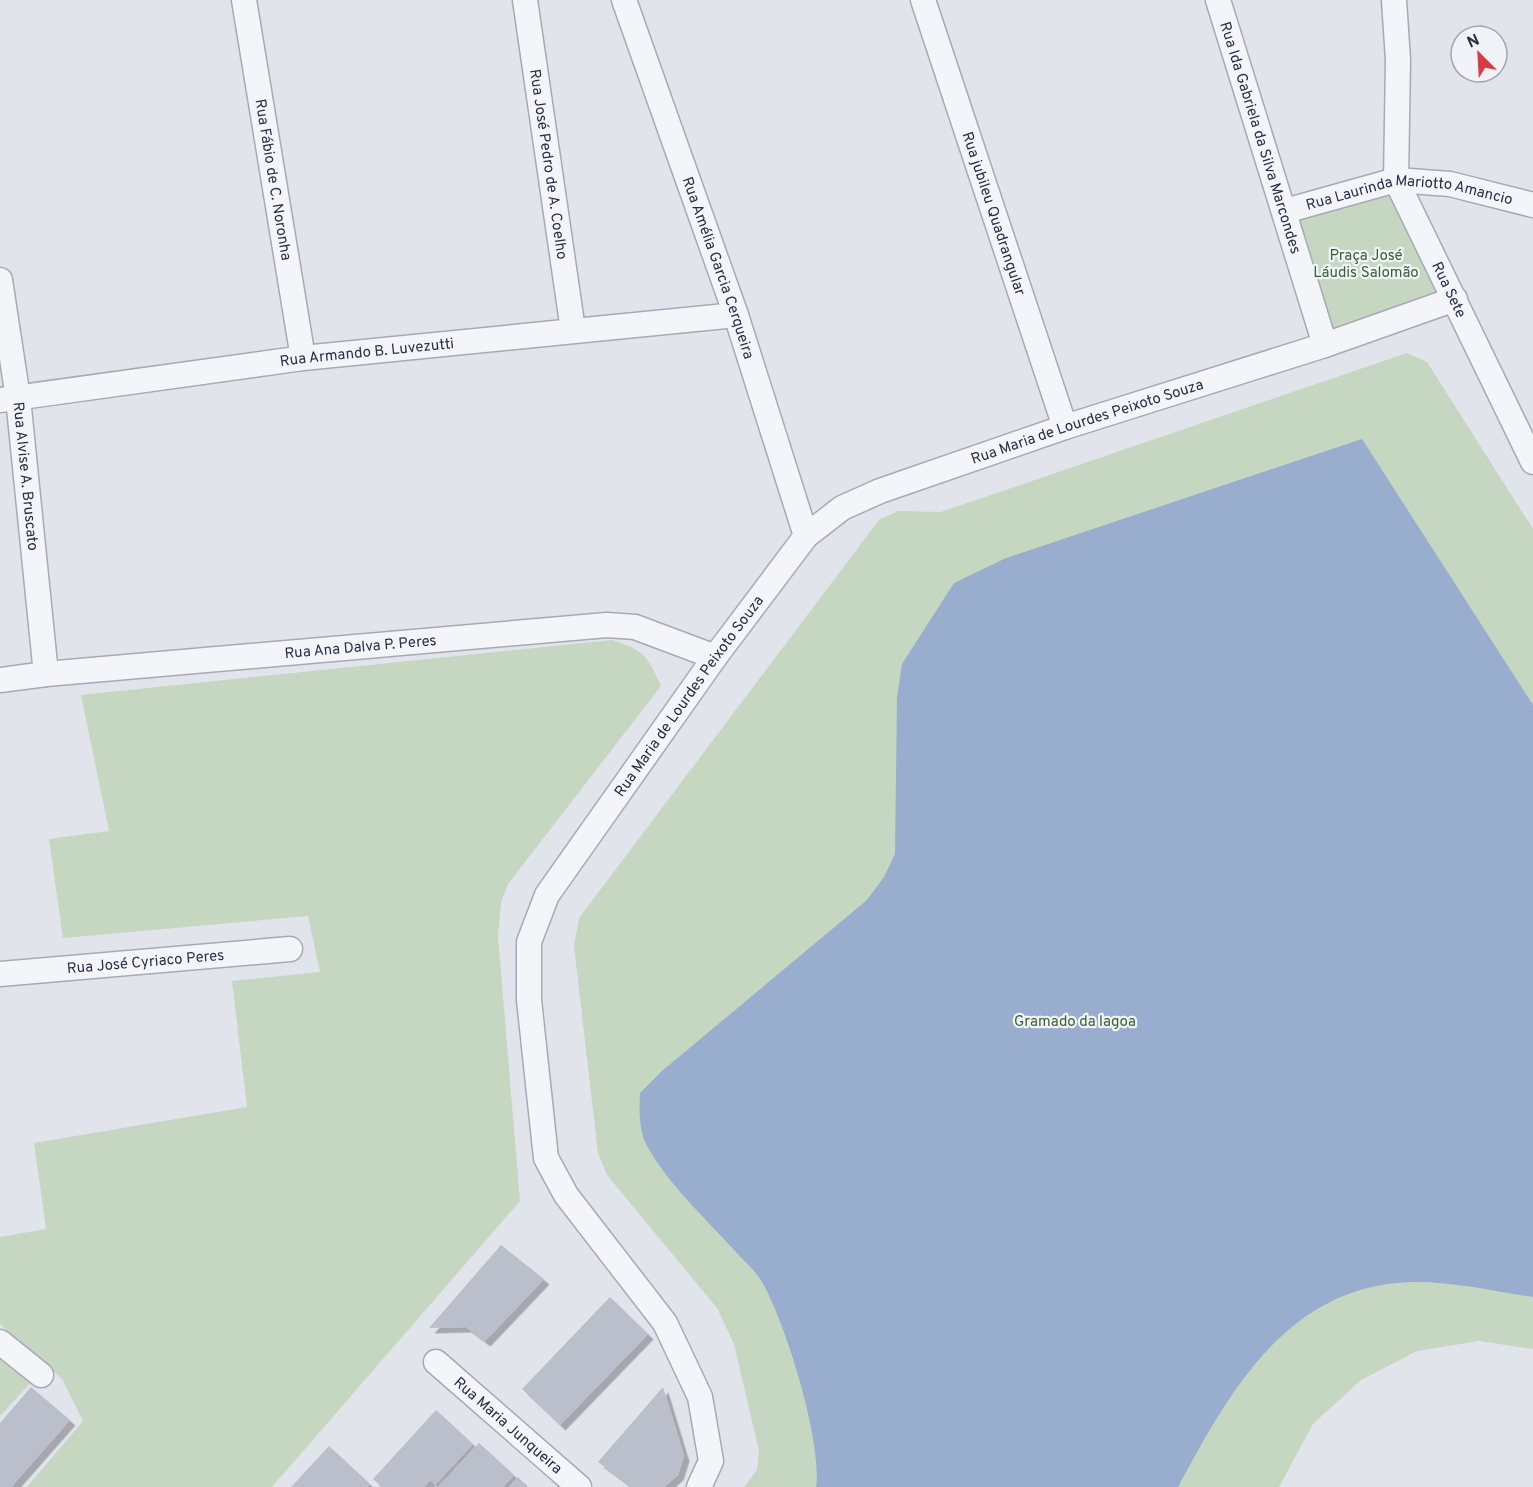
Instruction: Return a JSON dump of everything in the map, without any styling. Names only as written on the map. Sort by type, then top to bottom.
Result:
[{"type":"street","name":"Rua Fábio de C. Noronha","points":[[244,0],[303,358]]},
{"type":"street","name":"Rua José Pedro de A. Coelho","points":[[525,0],[573,330]]},
{"type":"street","name":"Rua Amélia Garcia Cerqueira","points":[[624,0],[736,315],[807,536]]},
{"type":"street","name":"Rua jubileu Quadrangular","points":[[923,0],[1065,427]]},
{"type":"street","name":"Rua Ida Gabriela da Silva Marcondes","points":[[1218,0],[1325,345]]},
{"type":"street","name":"Rua Sete","points":[[1394,0],[1398,60],[1396,180],[1533,462]]},
{"type":"street","name":"Rua Laurinda Mariotto Amancio","points":[[1285,211],[1396,180],[1450,184],[1533,205]]},
{"type":"street","name":"Rua Alvise A. Bruscato","points":[[0,280],[9,399],[46,674]]},
{"type":"street","name":"Rua Maria de Lourdes Peixoto Souza","points":[[699,1487],[711,1461],[700,1396],[665,1323],[566,1195],[546,1158],[529,1000],[529,942],[547,896],[715,657],[807,536],[842,508],[880,491],[1065,427],[1325,345],[1455,299]]},
{"type":"street","name":"Rua Armando B. Luvezutti","points":[[9,399],[303,358],[736,315]]},
{"type":"street","name":"Rua Ana Dalva P. Peres","points":[[0,680],[46,674],[607,625],[635,627],[715,657]]},
{"type":"street","name":"Rua José Cyriaco Peres","points":[[0,974],[290,949]]},
{"type":"street","points":[[0,1342],[40,1376]]},
{"type":"street","name":"Rua Maria Junqueira","points":[[436,1362],[579,1487]]},
{"type":"green space","name":"Praça José Láudis Salomão","points":[[1391,188],[1445,295],[1329,336],[1294,217]]},
{"type":"green space","name":"Gramado da lagoa","points":[[1407,353],[1427,362],[1533,529],[1533,1349],[1479,1341],[1417,1351],[1361,1380],[1313,1424],[1279,1487],[744,1487],[757,1470],[759,1451],[734,1344],[717,1308],[607,1175],[598,1153],[574,946],[579,918],[879,520],[898,511],[941,512]]},
{"type":"green space","points":[[612,640],[632,647],[644,656],[661,686],[508,884],[501,902],[498,936],[520,1201],[272,1487],[27,1487],[83,1421],[62,1379],[0,1324],[0,1237],[46,1229],[34,1143],[247,1107],[232,981],[320,972],[308,916],[63,938],[49,839],[109,831],[81,695]]},
{"type":"green space","points":[[0,1351],[33,1380],[0,1416]]},
{"type":"water","name":"Gramado da lagoa","points":[[1362,439],[1533,705],[1533,1297],[1457,1285],[1411,1282],[1368,1288],[1330,1302],[1296,1323],[1267,1350],[1219,1415],[1178,1487],[816,1487],[817,1467],[808,1413],[791,1352],[771,1300],[757,1274],[688,1201],[647,1146],[641,1127],[640,1093],[662,1071],[867,900],[884,877],[895,854],[897,698],[902,664],[954,583],[1006,558]]},
{"type":"building","points":[[501,1245],[544,1279],[485,1341],[466,1327],[429,1328]]},
{"type":"building","points":[[610,1297],[648,1334],[560,1425],[522,1389]]},
{"type":"building","points":[[31,1387],[70,1420],[11,1487],[0,1487],[0,1423]]},
{"type":"building","points":[[663,1387],[684,1456],[678,1475],[664,1487],[632,1487],[598,1462]]},
{"type":"building","points":[[436,1410],[473,1444],[435,1485],[430,1480],[424,1487],[382,1487],[373,1479]]},
{"type":"building","points":[[479,1443],[514,1475],[503,1487],[438,1487]]},
{"type":"building","points":[[329,1446],[370,1484],[367,1487],[291,1487]]},
{"type":"building","points":[[518,1477],[528,1487],[509,1487]]}]
